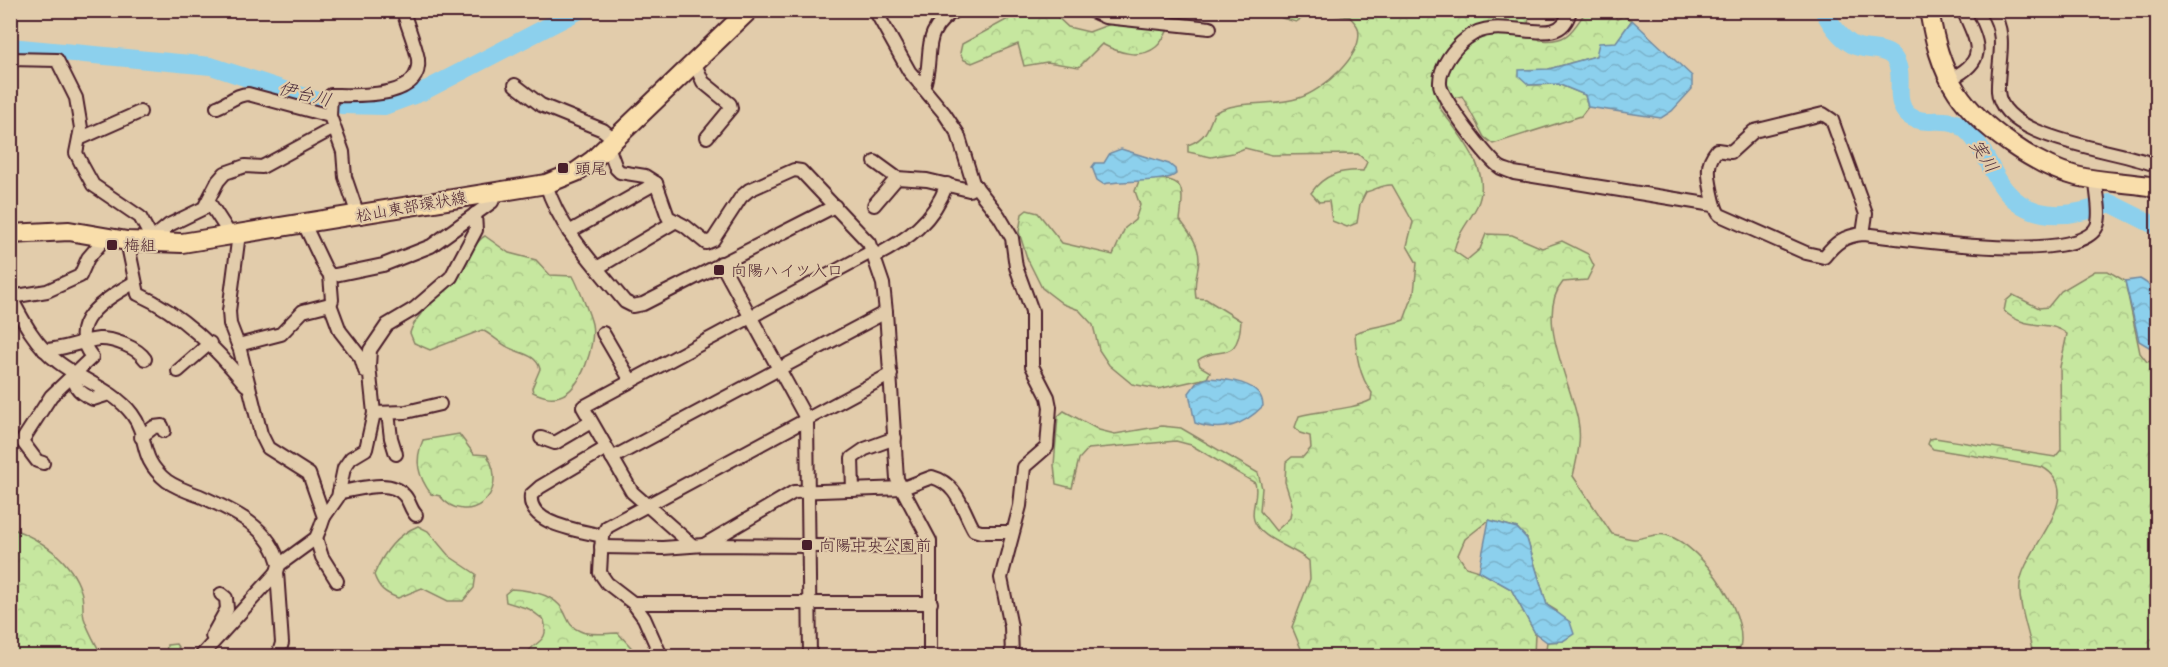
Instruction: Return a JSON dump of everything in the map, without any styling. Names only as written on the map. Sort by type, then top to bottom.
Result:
[{"type":"main road","name":"松山東部環状線","points":[[11,233],[56,230],[108,236],[127,241],[182,243],[546,184],[576,172],[611,143],[749,10]]},
{"type":"main road","points":[[1929,10],[1936,43],[1950,79],[1966,103],[2008,142],[2049,165],[2096,180],[2125,182],[2157,190]]},
{"type":"street","points":[[358,215],[345,177],[343,152],[331,118],[331,95],[374,96],[406,86],[413,79],[417,72],[418,60],[403,10]]},
{"type":"street","points":[[875,10],[909,71],[958,134],[976,186],[999,216],[1012,238],[1016,267],[1032,311],[1032,366],[1048,397],[1050,407],[1047,447],[1024,466],[1020,506],[1011,532],[1001,578],[1011,627],[1012,657]]},
{"type":"street","points":[[923,88],[930,42],[937,27],[956,10]]},
{"type":"street","points":[[1089,10],[1105,17],[1210,28]]},
{"type":"street","points":[[1570,10],[1567,21],[1554,32],[1543,34],[1516,27],[1498,27],[1482,30],[1468,37],[1446,62],[1440,82],[1441,91],[1452,108],[1501,168],[1713,205]]},
{"type":"street","points":[[1950,79],[1971,68],[1976,60],[1975,37],[1963,10]]},
{"type":"street","points":[[1991,10],[1998,20],[2003,38],[1998,94],[2014,118],[2034,131],[2051,137],[2124,154],[2157,166]]},
{"type":"street","points":[[10,59],[57,60],[76,98],[81,128],[76,153],[93,185],[140,217],[152,241],[169,225],[204,208],[218,181],[225,173],[245,166],[262,166],[331,118]]},
{"type":"street","points":[[694,62],[702,82],[730,104],[731,108],[706,137]]},
{"type":"street","points":[[514,85],[541,105],[603,130],[611,143],[616,168],[620,172],[645,177],[656,183],[664,212],[706,243],[713,240],[741,197],[749,190],[794,170],[801,171],[869,243],[883,284],[897,479],[926,533],[930,547],[930,654],[943,657]]},
{"type":"street","points":[[217,107],[228,103],[240,94],[248,94],[331,118]]},
{"type":"street","points":[[79,139],[140,112]]},
{"type":"street","points":[[1863,234],[1866,214],[1832,120],[1823,114],[1754,131],[1731,152],[1717,150],[1709,169],[1713,205],[1720,215],[1806,253],[1824,257],[1835,243],[1846,236],[1863,234],[1978,247],[2055,247],[2088,236],[2096,227],[2099,215],[2096,180]]},
{"type":"street","points":[[875,162],[897,178],[947,184],[969,190],[976,186]]},
{"type":"street","points":[[874,205],[897,178]]},
{"type":"street","points":[[569,232],[656,183]]},
{"type":"street","points":[[546,184],[552,205],[569,232],[625,302],[638,306],[835,206]]},
{"type":"street","points":[[698,545],[647,507],[632,492],[583,407],[750,317],[908,239],[934,212],[947,184]]},
{"type":"street","points":[[330,275],[406,258],[432,246],[492,202],[497,191]]},
{"type":"street","points":[[209,202],[235,235],[230,324],[238,345],[261,434],[268,448],[309,474],[324,517]]},
{"type":"street","points":[[203,655],[278,568],[316,538],[324,517],[339,492],[347,463],[366,449],[374,413],[368,357],[374,342],[387,325],[414,309],[451,277],[476,230],[475,214]]},
{"type":"street","points":[[597,268],[676,221]]},
{"type":"street","points":[[304,224],[330,275],[332,300],[330,304],[340,331],[361,358],[370,381]]},
{"type":"street","points":[[108,236],[88,258],[80,276],[47,291],[11,297],[31,333],[44,350],[76,374],[109,394],[134,416],[150,463],[167,481],[216,504],[262,532],[273,545],[278,568],[282,644],[278,657]]},
{"type":"street","points":[[127,241],[138,294],[164,306],[193,332],[210,343],[247,386]]},
{"type":"street","points":[[721,263],[807,420],[810,657]]},
{"type":"street","points":[[43,463],[37,461],[22,441],[51,396],[62,383],[76,374],[92,357],[83,344],[81,335],[85,322],[110,297],[135,282]]},
{"type":"street","points":[[238,345],[281,334],[303,311],[330,304]]},
{"type":"street","points":[[886,312],[779,369],[540,487],[531,495],[530,504],[533,511],[546,520],[601,542],[808,547],[930,547]]},
{"type":"street","points":[[603,333],[631,381]]},
{"type":"street","points":[[44,350],[60,350],[106,340],[136,349],[145,359]]},
{"type":"street","points":[[178,371],[210,343]]},
{"type":"street","points":[[661,657],[644,618],[633,603],[607,583],[600,573],[601,542],[607,527],[891,374]]},
{"type":"street","points":[[374,413],[406,412],[440,404]]},
{"type":"street","points":[[388,413],[391,438],[396,454]]},
{"type":"street","points":[[541,438],[555,443],[591,422]]},
{"type":"street","points":[[141,437],[154,428],[162,426],[164,430]]},
{"type":"street","points":[[853,489],[852,458],[865,449],[895,438]]},
{"type":"street","points":[[698,545],[794,492],[903,488],[932,477],[948,483],[963,505],[974,530],[1011,532]]},
{"type":"street","points":[[339,492],[384,486],[396,488],[407,498],[416,515]]},
{"type":"street","points":[[316,538],[322,557],[337,581]]},
{"type":"street","points":[[203,655],[227,609],[226,598],[221,594]]},
{"type":"street","points":[[633,603],[931,603]]},
{"type":"green space","points":[[1012,11],[1053,13],[1068,27],[1089,32],[1124,19],[1153,15],[1153,11],[1176,11],[1176,15],[1162,40],[1150,51],[1129,53],[1102,44],[1079,67],[1047,62],[1024,66],[1018,44],[972,63],[964,60],[960,53],[962,44],[1010,18]]},
{"type":"green space","points":[[1275,11],[1314,11],[1296,22],[1282,18]]},
{"type":"green space","points":[[1314,11],[1534,11],[1529,17],[1528,25],[1540,40],[1557,40],[1568,34],[1586,11],[1618,11],[1615,16],[1617,19],[1623,16],[1632,20],[1616,43],[1596,56],[1549,69],[1529,85],[1558,84],[1585,95],[1588,107],[1581,116],[1493,144],[1484,137],[1462,96],[1440,101],[1439,107],[1472,153],[1481,179],[1481,193],[1477,206],[1460,234],[1454,251],[1467,260],[1480,249],[1486,234],[1512,235],[1542,248],[1562,241],[1588,254],[1594,266],[1587,280],[1563,282],[1555,296],[1552,313],[1557,350],[1579,428],[1573,476],[1612,534],[1634,539],[1659,534],[1666,535],[1695,553],[1710,569],[1733,605],[1739,624],[1741,641],[1737,656],[1545,656],[1547,642],[1563,641],[1557,611],[1547,605],[1527,539],[1517,528],[1489,520],[1465,539],[1458,555],[1466,567],[1479,571],[1511,589],[1535,633],[1534,656],[1304,656],[1292,627],[1310,579],[1309,561],[1270,538],[1257,527],[1253,516],[1255,483],[1191,445],[1176,441],[1088,449],[1079,459],[1072,488],[1056,484],[1054,465],[1058,416],[1064,411],[1099,430],[1115,434],[1162,426],[1181,428],[1258,473],[1262,488],[1260,511],[1276,531],[1290,518],[1292,504],[1285,482],[1286,462],[1292,457],[1303,457],[1311,448],[1310,436],[1300,433],[1295,427],[1299,416],[1355,406],[1371,400],[1372,393],[1359,364],[1355,333],[1404,320],[1414,293],[1417,263],[1407,246],[1413,222],[1392,185],[1385,185],[1366,192],[1360,204],[1357,223],[1347,227],[1332,221],[1329,201],[1319,202],[1311,193],[1322,181],[1334,174],[1363,171],[1367,162],[1358,154],[1272,155],[1245,148],[1211,157],[1188,152],[1188,145],[1205,133],[1214,113],[1245,104],[1299,98],[1319,88],[1340,70],[1355,49],[1358,38],[1357,27],[1350,17]]},
{"type":"green space","points":[[1145,178],[1167,180],[1179,185],[1182,198],[1180,220],[1193,238],[1199,254],[1196,298],[1206,299],[1241,321],[1236,344],[1231,349],[1213,353],[1198,360],[1200,366],[1210,372],[1207,378],[1158,389],[1132,384],[1109,365],[1099,350],[1093,325],[1079,310],[1063,304],[1042,288],[1027,258],[1019,232],[1022,214],[1027,210],[1038,213],[1062,243],[1113,255],[1125,228],[1135,220],[1140,205],[1135,191],[1139,181]]},
{"type":"green space","points":[[485,236],[509,253],[536,260],[550,275],[573,276],[575,280],[592,324],[592,343],[586,365],[575,385],[560,396],[546,397],[533,392],[532,388],[540,369],[535,360],[511,349],[482,330],[430,350],[414,343],[410,333],[414,324],[425,309],[454,282],[477,243]]},
{"type":"green space","points":[[2095,271],[2108,271],[2125,281],[2140,353],[2147,362],[2157,360],[2157,656],[2033,656],[2021,602],[2020,584],[2023,571],[2057,507],[2059,492],[2055,478],[2042,467],[1933,449],[1928,444],[1930,439],[1935,438],[2055,457],[2061,450],[2060,367],[2067,334],[2053,327],[2030,324],[2013,317],[2004,311],[2006,301],[2013,295],[2039,308],[2048,307],[2061,291]]},
{"type":"green space","points":[[459,434],[474,454],[487,455],[493,470],[494,483],[490,494],[482,503],[472,508],[461,509],[450,505],[440,496],[431,494],[420,475],[418,462],[423,440]]},
{"type":"green space","points":[[418,526],[428,531],[449,556],[476,574],[474,588],[463,601],[448,601],[422,588],[398,598],[386,592],[378,584],[374,575],[386,552],[403,534]]},
{"type":"green space","points":[[11,528],[43,544],[70,569],[81,591],[83,615],[102,656],[11,656]]},
{"type":"green space","points":[[511,589],[533,592],[553,600],[563,610],[571,625],[584,633],[618,633],[639,656],[600,656],[596,653],[585,656],[525,656],[543,638],[544,620],[529,609],[506,602],[505,594]]},
{"type":"green space","points":[[176,644],[184,656],[166,656],[167,645]]},
{"type":"water","points":[[1632,20],[1692,76],[1692,89],[1672,111],[1661,118],[1588,107],[1585,95],[1558,84],[1529,85],[1519,76],[1519,70],[1549,69],[1596,56],[1599,43],[1616,42]]},
{"type":"water","points":[[1121,149],[1169,164],[1175,169],[1176,174],[1163,179],[1103,184],[1097,180],[1092,167],[1095,163],[1104,163],[1110,153]]},
{"type":"water","points":[[2140,279],[2148,284],[2157,299],[2159,318],[2157,346],[2149,347],[2139,341],[2125,281]]},
{"type":"water","points":[[1207,378],[1250,386],[1257,391],[1263,406],[1248,418],[1232,426],[1214,427],[1195,423],[1189,393],[1197,382]]},
{"type":"water","points":[[1489,520],[1517,528],[1527,539],[1547,605],[1570,622],[1574,634],[1563,641],[1547,642],[1535,633],[1511,589],[1479,571]]},
{"type":"waterway","name":"伊台川","points":[[10,47],[211,66],[318,101],[343,105],[384,106],[422,92],[580,10]]},
{"type":"waterway","name":"実川","points":[[1823,10],[1835,29],[1848,42],[1857,47],[1883,51],[1892,56],[1899,70],[1901,102],[1908,115],[1920,120],[1948,121],[1961,126],[1981,148],[1999,182],[2016,201],[2028,208],[2054,214],[2082,212],[2110,203],[2158,227]]},
{"type":"place","name":"頭尾","points":[[563,168]]},
{"type":"place","name":"梅組","points":[[112,245]]},
{"type":"place","name":"向陽ハイツ入口","points":[[719,270]]},
{"type":"place","name":"向陽中央公園前","points":[[807,545]]}]
